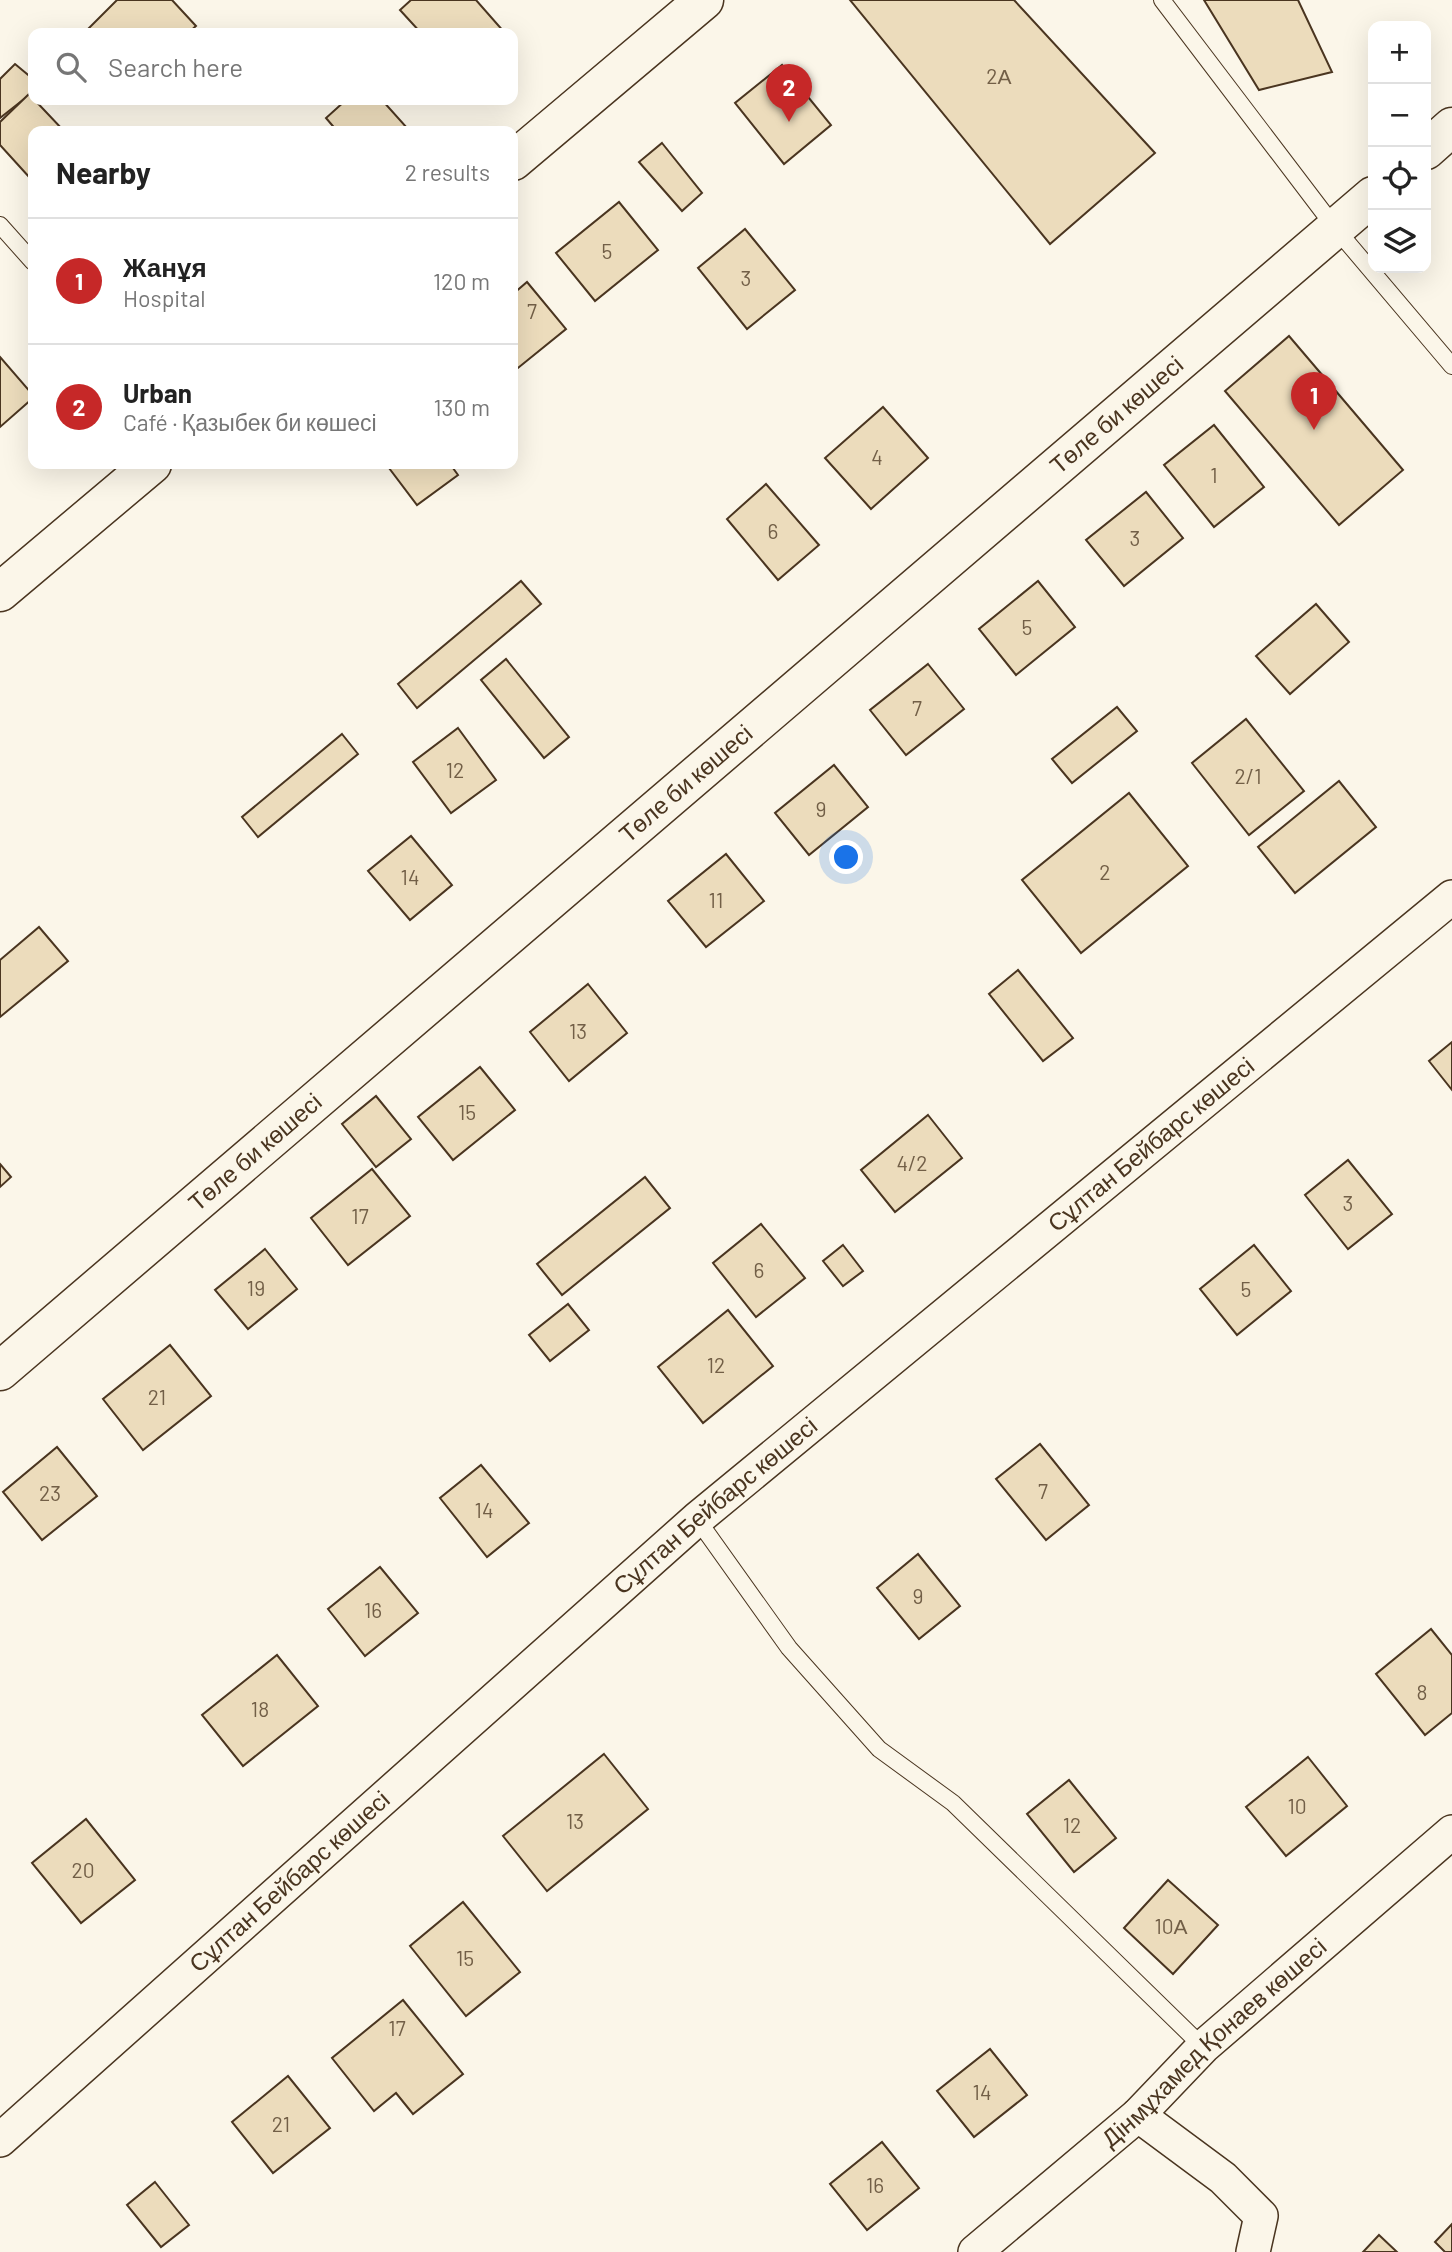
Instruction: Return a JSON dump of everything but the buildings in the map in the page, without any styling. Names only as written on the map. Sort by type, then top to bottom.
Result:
[{"type":"street","points":[[518,157],[704,0]]},
{"type":"street","points":[[1429,147],[1452,127]]},
{"type":"street","name":"Төле би көшесі","points":[[0,1371],[1368,200]]},
{"type":"street","points":[[0,592],[146,469]]},
{"type":"street","name":"Сұлтан Бейбарс көшесі","points":[[0,2140],[696,1519],[1452,897]]},
{"type":"street","name":"Дінмұхамед Қонаев көшесі","points":[[975,2252],[1138,2115],[1203,2047],[1452,1832]]},
{"type":"street","points":[[1138,2115],[1223,2178],[1261,2216],[1253,2252]]},
{"type":"lane","points":[[1162,0],[1336,229],[1452,366]]},
{"type":"lane","points":[[0,225],[28,256]]},
{"type":"lane","points":[[696,1519],[789,1648],[878,1749],[953,1803],[1203,2047]]},
{"type":"place","name":"Urban","points":[[789,122]]},
{"type":"place","name":"Жанұя","points":[[1314,430]]}]
